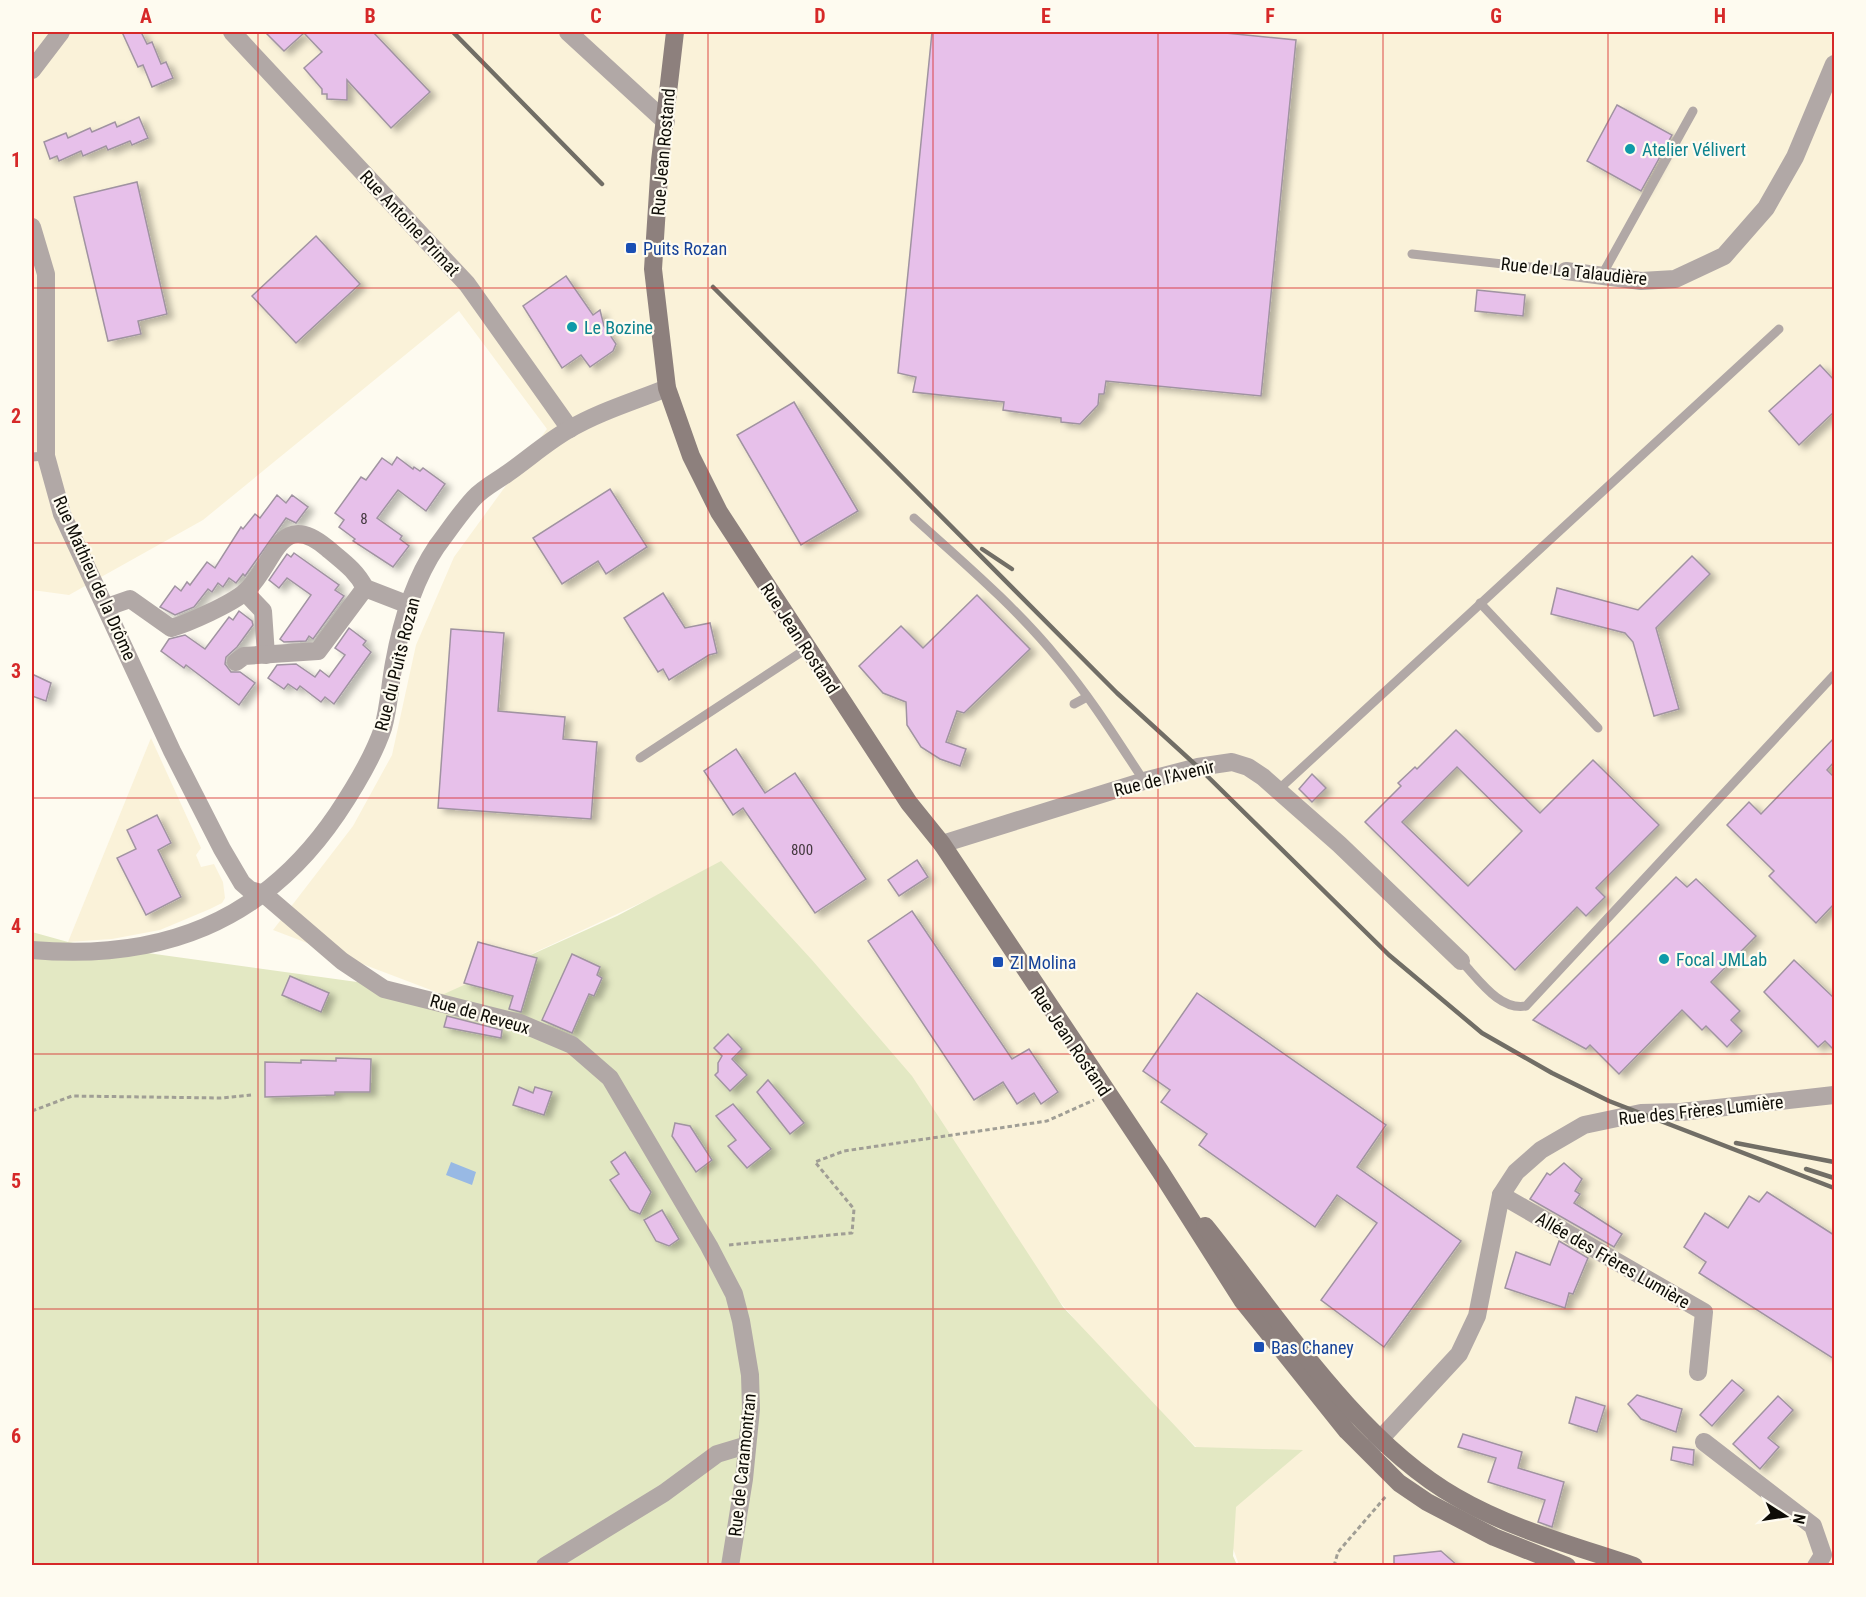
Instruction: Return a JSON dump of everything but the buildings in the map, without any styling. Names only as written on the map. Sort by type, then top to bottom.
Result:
[{"type":"main road","name":"Rue Jean Rostand","points":[[675,32],[660,162],[653,269],[667,388],[691,456],[719,512],[806,649],[909,803],[942,844],[1160,1171],[1242,1300],[1367,1454],[1399,1483],[1427,1502],[1494,1537],[1567,1566]]},
{"type":"main road","name":"Rue Jean Rostand","points":[[1160,1171],[1329,1382],[1381,1439],[1412,1467],[1457,1497],[1540,1534],[1634,1566]]},
{"type":"street","points":[[32,70],[61,32]]},
{"type":"street","name":"Rue Antoine Primat","points":[[232,32],[467,284],[570,429]]},
{"type":"street","points":[[568,32],[666,122]]},
{"type":"street","name":"Rue de La Talaudière","points":[[1566,271],[1641,281],[1675,279],[1724,256],[1766,208],[1795,158],[1834,64]]},
{"type":"street","name":"Rue Mathieu de la Drôme","points":[[32,226],[39,274],[39,456],[62,514],[172,752],[234,871],[250,890],[264,894]]},
{"type":"street","name":"Rue du Puits Rozan","points":[[32,950],[69,953],[116,951],[155,945],[209,925],[264,894],[317,843],[358,783],[383,728],[394,660],[409,604],[436,548],[475,496],[570,429],[667,388]]},
{"type":"street","points":[[106,607],[130,599],[171,628],[186,624],[245,592],[288,535],[301,533],[314,537],[357,573],[364,588],[409,604]]},
{"type":"street","points":[[236,662],[244,656],[318,651],[364,588]]},
{"type":"street","points":[[245,592],[263,610],[266,655]]},
{"type":"street","name":"Rue de l'Avenir","points":[[942,844],[1144,781],[1198,767],[1232,762],[1248,767],[1278,790],[1339,844],[1461,961]]},
{"type":"street","name":"Rue de Reveux","points":[[264,894],[342,961],[384,989],[520,1023],[572,1045],[610,1078],[709,1246],[734,1294]]},
{"type":"street","name":"Rue des Frères Lumière","points":[[1367,1454],[1459,1354],[1477,1316],[1501,1196],[1516,1172],[1541,1150],[1584,1125],[1641,1113],[1681,1112],[1834,1095]]},
{"type":"street","name":"Allée des Frères Lumière","points":[[1501,1196],[1704,1312],[1698,1372]]},
{"type":"street","name":"Rue de Caramontran","points":[[730,1566],[751,1408],[750,1375],[734,1294]]},
{"type":"street","points":[[1704,1442],[1813,1526],[1823,1555],[1816,1566]]},
{"type":"street","points":[[545,1566],[664,1493],[717,1454],[747,1445]]},
{"type":"lane","points":[[1602,275],[1693,111]]},
{"type":"lane","name":"Rue de La Talaudière","points":[[1412,254],[1566,271]]},
{"type":"lane","points":[[1278,790],[1779,329]]},
{"type":"lane","points":[[914,518],[986,584],[1051,651],[1087,697],[1144,781]]},
{"type":"lane","points":[[1480,603],[1598,728]]},
{"type":"lane","points":[[640,758],[806,649]]},
{"type":"lane","points":[[1461,961],[1502,1002],[1515,1008],[1526,1006],[1834,675]]},
{"type":"lane","points":[[1074,704],[1087,697]]},
{"type":"path","points":[[709,1246],[852,1233],[854,1209],[815,1162],[844,1151],[1047,1121],[1107,1094]]},
{"type":"path","points":[[32,1111],[72,1096],[221,1098],[251,1095]]},
{"type":"path","points":[[1334,1566],[1338,1552],[1399,1483]]},
{"type":"shaded area","points":[[32,32],[1834,32],[1834,1565],[1239,1565],[1197,1448],[1115,1368],[1016,1249],[722,865],[444,995],[273,930],[353,826],[392,755],[416,645],[454,557],[547,429],[459,311],[203,520],[69,595],[32,590]]},
{"type":"shaded area","points":[[151,738],[201,848],[196,855],[201,867],[214,864],[223,882],[225,898],[222,903],[210,909],[160,930],[112,939],[68,942]]},
{"type":"green space","points":[[721,861],[812,960],[912,1076],[1063,1307],[1195,1447],[1303,1450],[1236,1507],[1233,1556],[1237,1565],[32,1565],[32,932],[68,942],[444,994],[617,916]]},
{"type":"water","points":[[451,1162],[476,1172],[472,1185],[446,1175]]},
{"type":"railway","points":[[453,32],[602,184]]},
{"type":"railway","points":[[713,287],[1117,693],[1198,767],[1389,955],[1482,1033],[1552,1073],[1609,1101],[1834,1188]]},
{"type":"railway","points":[[982,549],[1012,569]]},
{"type":"railway","points":[[1736,1143],[1834,1162]]},
{"type":"railway","points":[[1806,1169],[1834,1178]]},
{"type":"place","name":"Atelier Vélivert","points":[[1630,149]]},
{"type":"place","name":"Puits Rozan","points":[[631,248]]},
{"type":"place","name":"Le Bozine","points":[[572,327]]},
{"type":"place","name":"Focal JMLab","points":[[1664,959]]},
{"type":"place","name":"ZI Molina","points":[[998,962]]},
{"type":"place","name":"Bas Chaney","points":[[1259,1347]]}]
